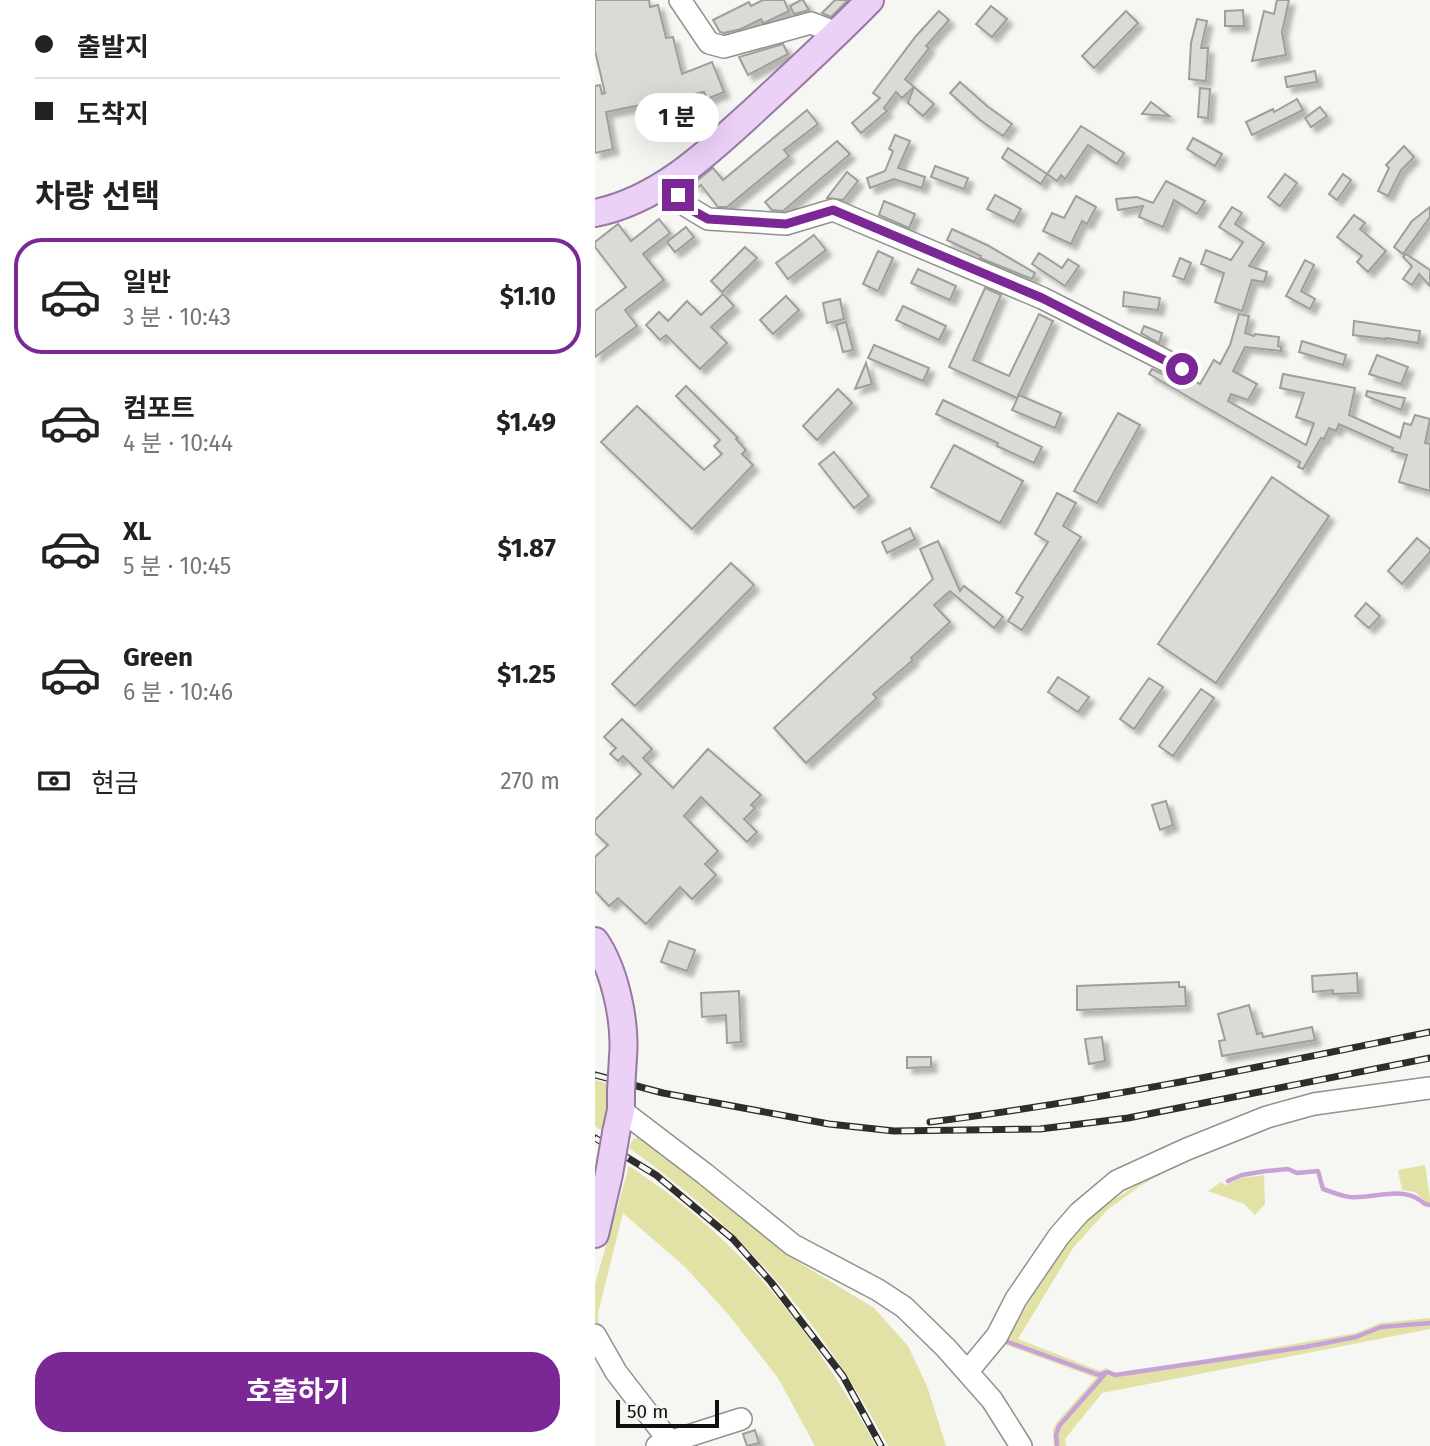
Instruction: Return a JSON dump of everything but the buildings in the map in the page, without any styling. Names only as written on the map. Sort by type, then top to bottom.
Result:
[{"type":"main road","points":[[595,213],[637,199],[667,182],[718,143],[870,0]]},
{"type":"main road","points":[[595,941],[610,974],[625,1039],[619,1111],[609,1174],[595,1234]]},
{"type":"street","points":[[680,0],[709,43],[724,47],[811,23],[837,33]]},
{"type":"street","points":[[667,182],[688,208],[708,219],[786,224],[833,210],[1042,298],[1182,369]]},
{"type":"street","points":[[968,1371],[997,1336],[1016,1299],[1059,1236],[1079,1213],[1118,1181],[1266,1117],[1314,1104],[1430,1088]]},
{"type":"street","points":[[619,1111],[705,1174],[793,1245],[878,1290],[904,1307],[926,1326],[968,1371],[992,1400],[1021,1446]]},
{"type":"street","points":[[595,1335],[664,1444],[741,1419]]},
{"type":"green space","points":[[595,1080],[609,1084],[605,1133],[595,1126]]},
{"type":"green space","points":[[640,1137],[800,1263],[874,1308],[908,1346],[927,1386],[946,1446],[888,1446],[863,1401],[808,1319],[744,1245],[708,1211],[629,1148],[633,1139]]},
{"type":"green space","points":[[1425,1165],[1430,1203],[1415,1192],[1402,1190],[1398,1170]]},
{"type":"green space","points":[[629,1166],[706,1224],[771,1290],[826,1364],[876,1446],[815,1446],[778,1378],[728,1314],[685,1267],[623,1213],[598,1313],[600,1338],[595,1328],[595,1284]]},
{"type":"green space","points":[[1176,1166],[1140,1186],[1107,1210],[1073,1248],[1018,1339],[1100,1371],[1106,1368],[1115,1373],[1356,1333],[1380,1323],[1430,1318],[1430,1329],[1102,1393],[1065,1439],[1066,1446],[1054,1446],[1053,1429],[1057,1422],[1096,1378],[1004,1344],[1044,1277],[1080,1229],[1122,1194]]},
{"type":"green space","points":[[1264,1175],[1265,1204],[1255,1215],[1244,1204],[1208,1191],[1221,1182],[1225,1185],[1242,1178]]},
{"type":"waterway","points":[[1228,1181],[1242,1175],[1266,1171],[1318,1171],[1323,1189],[1340,1195],[1360,1197],[1399,1194],[1417,1198],[1430,1205]]},
{"type":"waterway","points":[[1008,1342],[1099,1375],[1108,1372],[1115,1375],[1305,1347],[1356,1337],[1381,1327],[1430,1323]]},
{"type":"waterway","points":[[1057,1446],[1059,1426],[1105,1374]]},
{"type":"railway","points":[[930,1122],[1118,1093],[1430,1032]]},
{"type":"railway","points":[[595,1075],[663,1093],[829,1124],[894,1131],[1040,1129],[1128,1118],[1430,1058]]},
{"type":"railway","points":[[595,1138],[656,1175],[733,1239],[771,1282],[843,1376],[881,1446]]},
{"type":"route","points":[[678,195],[688,208],[708,219],[786,224],[833,210],[1042,298],[1182,369]]}]
